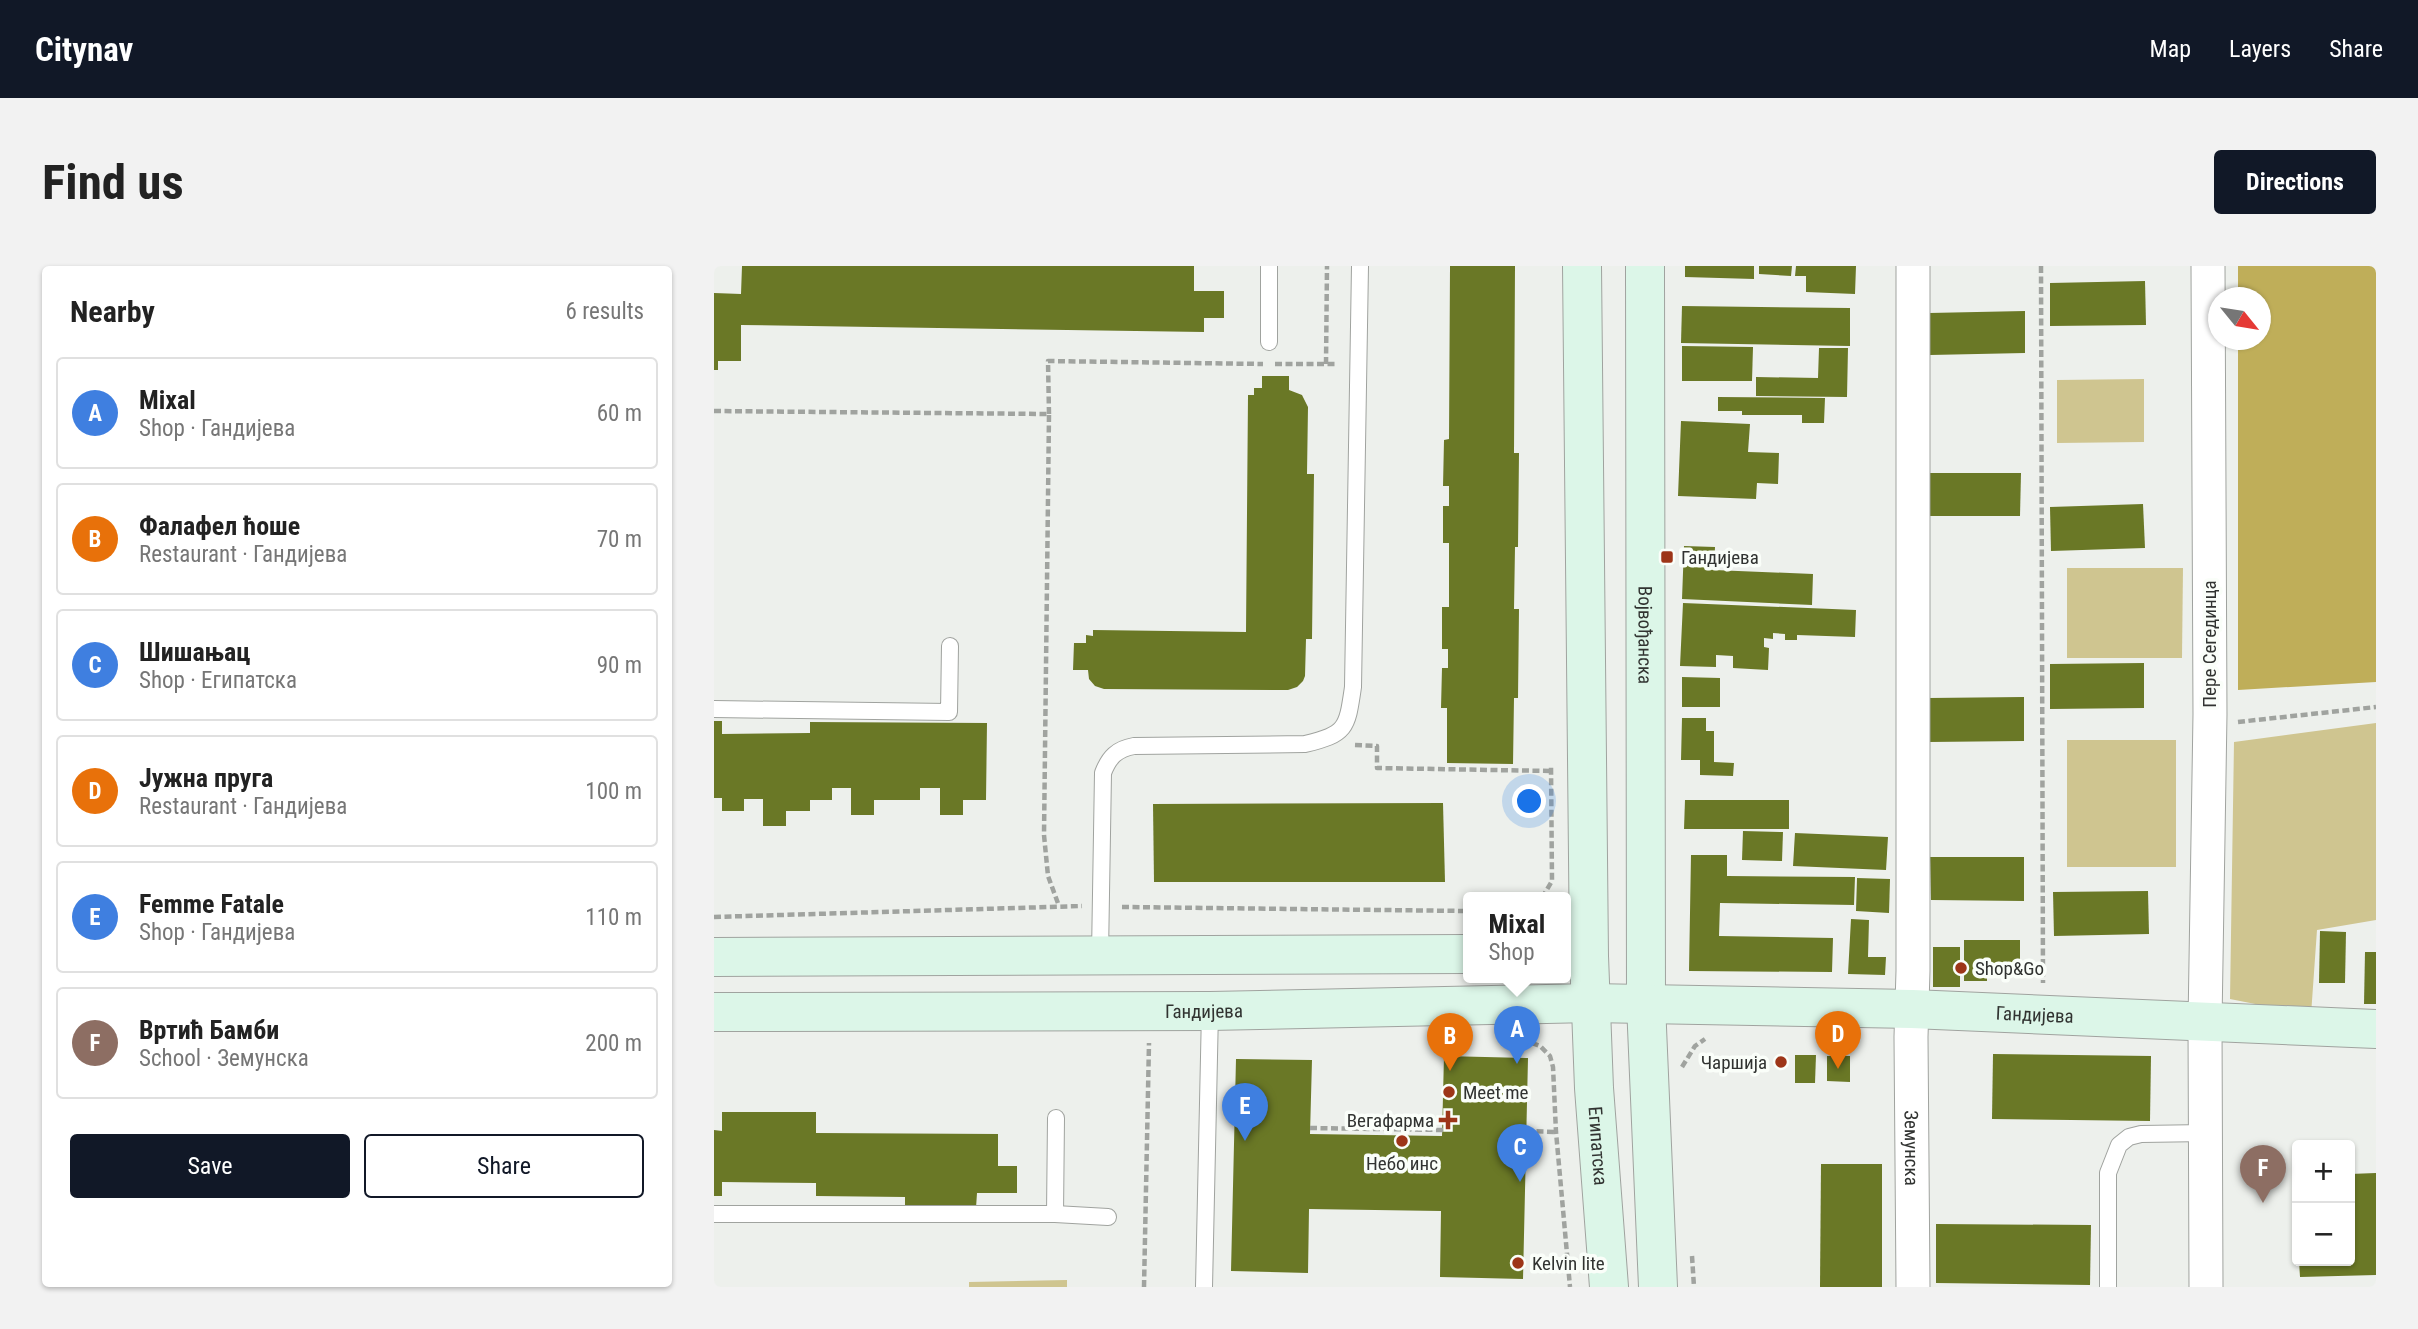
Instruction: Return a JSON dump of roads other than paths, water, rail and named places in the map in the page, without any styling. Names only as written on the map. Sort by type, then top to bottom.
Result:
[{"type":"main road","points":[[1582,266],[1578,956],[1591,1003]]},
{"type":"main road","name":"Војвођанска","points":[[1645,266],[1646,987]]},
{"type":"main road","points":[[714,957],[1463,954]]},
{"type":"main road","name":"Гандијева","points":[[1578,956],[1625,962],[1646,987],[1693,1005],[1912,1009],[2376,1029]]},
{"type":"main road","points":[[1646,987],[1658,1287]]},
{"type":"main road","name":"Гандијева","points":[[714,1012],[1210,1011],[1591,1003],[1646,987]]},
{"type":"main road","name":"Египатска","points":[[1591,1003],[1594,1088],[1609,1287]]},
{"type":"street","points":[[1912,1009],[1913,266]]},
{"type":"street","name":"Пере Сегединца","points":[[2205,1023],[2210,725],[2208,266]]},
{"type":"street","name":"Земунска","points":[[1912,1009],[1913,1287]]},
{"type":"street","points":[[2205,1023],[2206,1287]]},
{"type":"lane","points":[[1269,266],[1269,342]]},
{"type":"lane","points":[[1100,954],[1103,773],[1113,755],[1121,748],[1134,746],[1305,744],[1327,739],[1341,730],[1348,718],[1353,687],[1360,266]]},
{"type":"lane","points":[[714,709],[949,712],[950,646]]},
{"type":"lane","points":[[1204,1287],[1210,1011]]},
{"type":"lane","points":[[1055,1214],[1056,1118]]},
{"type":"lane","points":[[2108,1287],[2108,1173],[2119,1145],[2129,1137],[2141,1134],[2206,1133]]},
{"type":"lane","points":[[714,1214],[1055,1214],[1108,1217]]},
{"type":"place","name":"Гандијева","points":[[1667,557]]},
{"type":"place","name":"Shop&Go","points":[[1961,968]]},
{"type":"place","name":"Чаршија","points":[[1781,1062]]},
{"type":"place","name":"Mixal","points":[[1517,1064]]},
{"type":"place","name":"Јужна пруга","points":[[1838,1069]]},
{"type":"place","name":"Фалафел ћоше","points":[[1450,1071]]},
{"type":"place","name":"Meet me","points":[[1449,1092]]},
{"type":"place","name":"Вегафарма","points":[[1448,1120]]},
{"type":"place","name":"Femme Fatale","points":[[1245,1141]]},
{"type":"place","name":"Небо инс","points":[[1402,1141]]},
{"type":"place","name":"Шишањац","points":[[1520,1182]]},
{"type":"place","name":"Вртић Бамби","points":[[2263,1203]]},
{"type":"place","name":"Kelvin lite","points":[[1518,1263]]}]
